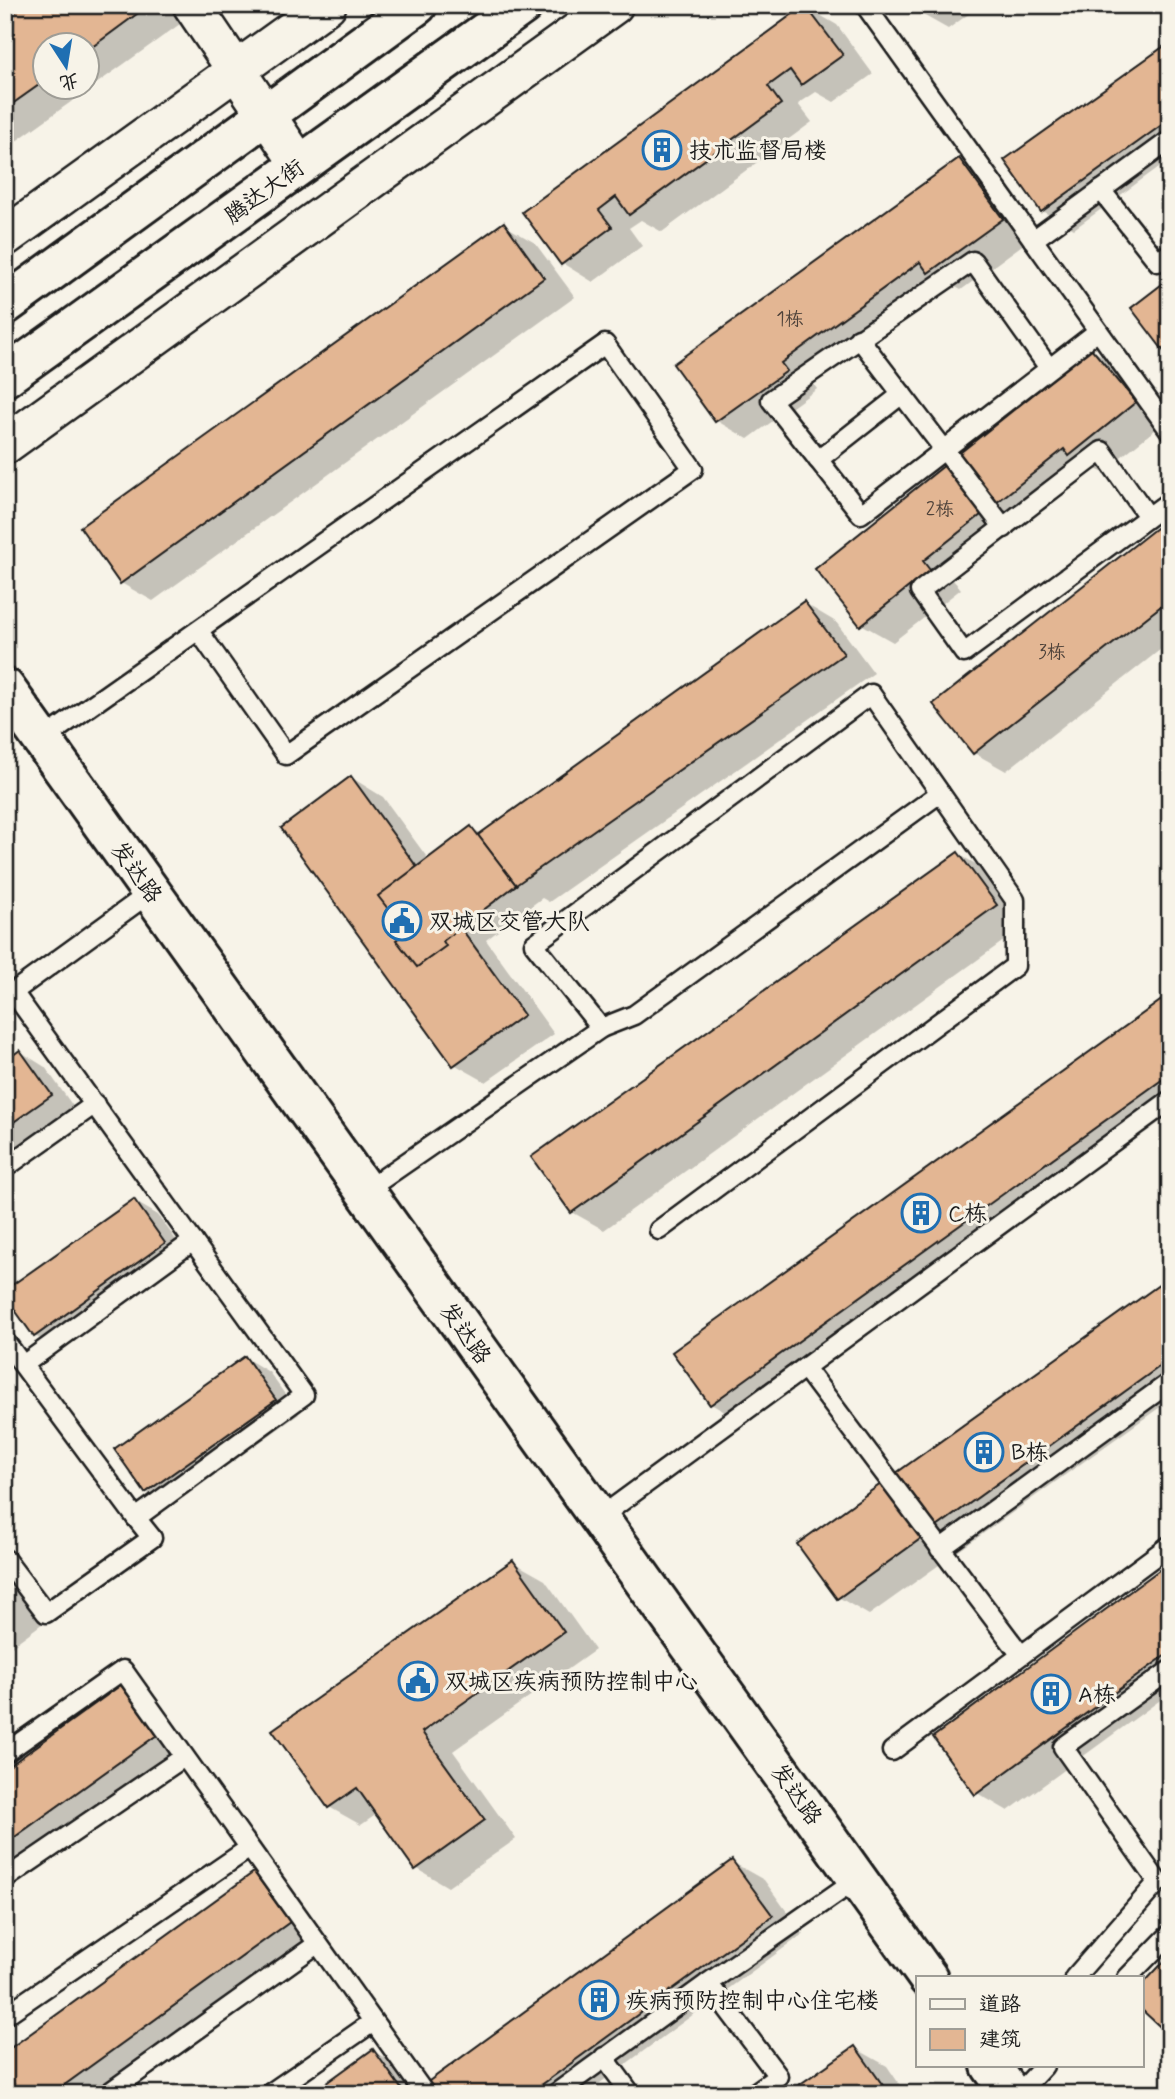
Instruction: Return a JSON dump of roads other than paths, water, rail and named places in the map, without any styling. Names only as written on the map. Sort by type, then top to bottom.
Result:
[{"type":"street","points":[[192,5],[300,165]]},
{"type":"street","points":[[5,237],[327,5]]},
{"type":"street","points":[[5,306],[417,5]]},
{"type":"street","name":"腾达大街","points":[[5,377],[523,5]]},
{"type":"street","points":[[5,444],[614,5]]},
{"type":"street","name":"发达路","points":[[19,718],[151,892],[927,1976]]},
{"type":"lane","points":[[866,5],[1170,431]]},
{"type":"lane","points":[[1033,240],[1170,140]]},
{"type":"lane","points":[[1101,190],[1158,261],[1170,253]]},
{"type":"lane","points":[[1049,368],[973,261],[771,400],[861,514],[1098,331]]},
{"type":"lane","points":[[859,338],[1004,528]]},
{"type":"lane","points":[[19,718],[198,630],[605,344],[693,469],[286,755],[198,630]]},
{"type":"lane","points":[[818,460],[902,394]]},
{"type":"lane","points":[[1147,515],[1102,451],[920,592],[964,653],[1147,515],[1170,501]]},
{"type":"lane","points":[[601,1028],[534,944],[871,694],[1015,901],[1015,966],[659,1230]]},
{"type":"lane","points":[[365,1191],[601,1028],[634,1015],[940,793]]},
{"type":"lane","points":[[136,1518],[304,1395],[95,1104],[9,995],[151,892]]},
{"type":"lane","points":[[599,1518],[1170,1100]]},
{"type":"lane","points":[[5,1168],[95,1104]]},
{"type":"lane","points":[[23,1365],[193,1241]]},
{"type":"lane","points":[[5,1341],[152,1538],[46,1613],[5,1559]]},
{"type":"lane","points":[[805,1368],[1021,1655]]},
{"type":"lane","points":[[940,1549],[1170,1382]]},
{"type":"lane","points":[[892,1751],[1170,1545]]},
{"type":"lane","points":[[5,1753],[123,1670],[425,2094]]},
{"type":"lane","points":[[1076,1976],[1158,1882],[1063,1747],[1170,1670]]},
{"type":"lane","points":[[5,1879],[184,1757]]},
{"type":"lane","points":[[5,2011],[8,2014],[248,1849]]},
{"type":"lane","points":[[555,2094],[708,1983],[858,1880]]},
{"type":"lane","points":[[1129,1976],[1170,1934]]},
{"type":"lane","points":[[107,2094],[317,1944]]},
{"type":"lane","points":[[708,1983],[778,2076],[753,2094]]},
{"type":"lane","points":[[270,2094],[373,2022]]},
{"type":"lane","points":[[604,2057],[631,2094]]},
{"type":"lane","points":[[1002,2078],[1037,2068]]},
{"type":"place","name":"技术监督局楼","points":[[662,150]]},
{"type":"place","name":"双城区交管大队","points":[[402,921]]},
{"type":"place","name":"C栋","points":[[921,1213]]},
{"type":"place","name":"B栋","points":[[984,1452]]},
{"type":"place","name":"双城区疾病预防控制中心","points":[[418,1681]]},
{"type":"place","name":"A栋","points":[[1051,1694]]},
{"type":"place","name":"疾病预防控制中心住宅楼","points":[[599,2000]]}]
